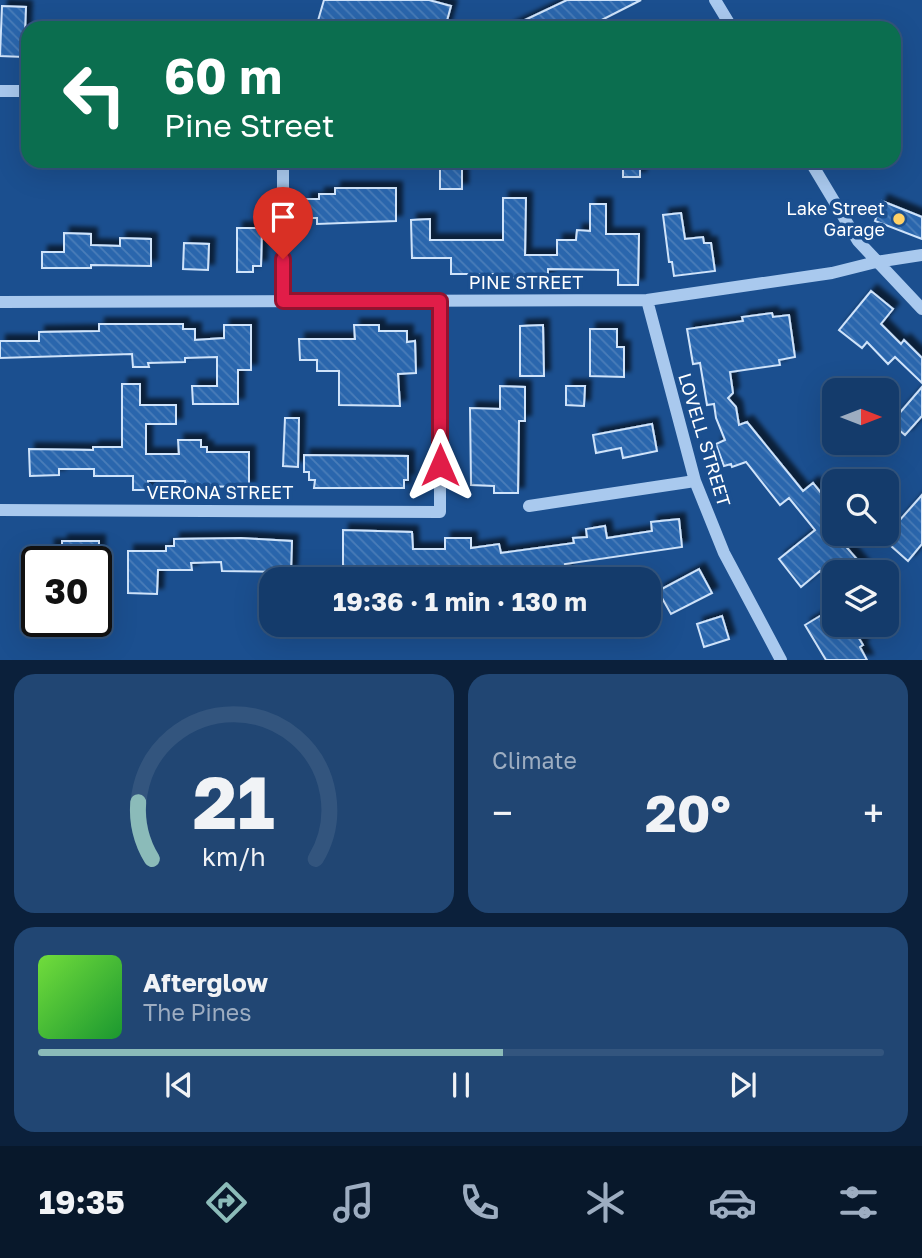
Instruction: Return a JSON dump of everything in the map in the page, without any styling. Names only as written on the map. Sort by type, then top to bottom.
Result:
[{"type":"street","points":[[715,0],[728,21]]},
{"type":"street","points":[[0,92],[21,91]]},
{"type":"street","points":[[283,168],[283,301]]},
{"type":"street","points":[[814,168],[858,241],[922,309]]},
{"type":"street","name":"PINE STREET","points":[[0,302],[647,300],[832,273],[922,254]]},
{"type":"street","name":"LOVELL STREET","points":[[647,300],[695,481],[724,553],[781,660]]},
{"type":"street","name":"VERONA STREET","points":[[0,510],[440,512],[440,301]]},
{"type":"street","points":[[529,506],[695,481]]},
{"type":"building","points":[[324,0],[429,0],[451,6],[447,21],[318,21]]},
{"type":"building","points":[[567,0],[641,0],[600,21],[523,21]]},
{"type":"building","points":[[2,6],[26,7],[25,21],[21,21],[21,57],[0,56]]},
{"type":"building","points":[[440,168],[462,168],[462,189],[440,189]]},
{"type":"building","points":[[623,168],[640,168],[640,177],[623,177]]},
{"type":"building","points":[[335,188],[396,188],[396,221],[317,224],[317,218],[305,218],[305,199],[319,199],[319,194],[335,194]]},
{"type":"building","points":[[503,198],[526,198],[525,255],[557,255],[557,240],[576,240],[577,230],[590,231],[590,204],[606,204],[606,234],[639,234],[638,285],[618,285],[618,270],[548,269],[548,278],[504,278],[503,274],[451,274],[451,258],[412,258],[411,220],[430,219],[430,240],[503,240]]},
{"type":"building","name":"Lake Street Garage","points":[[882,201],[922,217],[922,239],[875,221]]},
{"type":"building","points":[[681,213],[685,239],[703,237],[704,243],[711,243],[715,271],[674,276],[672,262],[669,262],[663,215]]},
{"type":"building","points":[[237,228],[262,228],[261,266],[253,266],[253,272],[237,272]]},
{"type":"building","points":[[64,233],[91,234],[91,245],[120,246],[120,238],[151,239],[151,266],[91,265],[91,268],[42,268],[42,252],[64,252]]},
{"type":"building","points":[[184,243],[209,244],[208,270],[183,269]]},
{"type":"building","points":[[871,291],[893,309],[881,324],[901,344],[904,340],[922,358],[922,383],[895,357],[888,364],[867,342],[862,348],[839,330]]},
{"type":"building","points":[[772,313],[773,317],[789,315],[795,357],[779,360],[780,365],[730,372],[733,393],[728,398],[736,407],[739,425],[747,422],[803,491],[813,483],[822,494],[822,546],[845,546],[858,560],[822,560],[822,573],[820,571],[801,587],[779,559],[815,530],[789,498],[780,505],[746,462],[732,467],[731,464],[724,466],[716,444],[725,440],[716,418],[714,404],[707,405],[700,363],[693,364],[687,329],[743,321],[742,317]]},
{"type":"building","points":[[99,324],[183,324],[183,329],[195,329],[195,340],[224,338],[224,325],[251,325],[251,370],[238,370],[238,404],[193,404],[192,386],[217,386],[217,357],[185,358],[185,362],[148,363],[149,367],[133,367],[132,354],[0,358],[0,341],[39,341],[39,332],[99,331]]},
{"type":"building","points":[[354,325],[379,325],[379,331],[407,331],[407,342],[415,341],[416,373],[398,374],[400,406],[339,405],[339,371],[317,371],[317,360],[300,360],[299,339],[355,339]]},
{"type":"building","points":[[543,325],[544,376],[520,376],[520,326]]},
{"type":"building","points":[[590,329],[617,329],[617,347],[624,347],[624,377],[590,376]]},
{"type":"building","points":[[122,384],[140,384],[140,405],[176,405],[176,424],[146,424],[146,454],[179,454],[178,440],[201,440],[201,447],[207,447],[207,452],[249,452],[249,487],[186,486],[185,481],[148,481],[148,490],[133,490],[133,476],[94,476],[94,469],[59,469],[59,475],[30,476],[29,449],[93,450],[93,447],[122,447]]},
{"type":"building","points":[[500,386],[525,387],[525,421],[519,421],[518,493],[494,493],[494,486],[471,485],[470,408],[500,409]]},
{"type":"building","points":[[566,386],[585,386],[584,406],[566,405]]},
{"type":"building","points":[[922,387],[922,416],[905,435],[900,431],[900,413]]},
{"type":"building","points":[[285,418],[299,418],[298,467],[283,466]]},
{"type":"building","points":[[652,424],[657,451],[623,458],[621,448],[596,453],[593,435]]},
{"type":"building","points":[[304,455],[408,456],[408,480],[404,480],[404,488],[314,488],[315,480],[309,480],[309,472],[304,472]]},
{"type":"building","points":[[922,495],[922,544],[908,561],[891,546],[899,546],[899,521]]},
{"type":"building","points":[[679,519],[682,547],[565,564],[565,567],[343,566],[343,530],[412,532],[413,549],[445,549],[445,538],[471,538],[471,548],[499,544],[501,553],[574,543],[573,538],[587,537],[586,529],[605,526],[607,538],[652,531],[651,522]]},
{"type":"building","points":[[241,538],[292,541],[291,567],[259,567],[259,572],[222,571],[221,562],[191,563],[192,570],[158,570],[157,594],[128,593],[128,551],[166,551],[166,546],[174,546],[174,539]]},
{"type":"building","points":[[62,541],[99,541],[99,546],[49,546],[62,545]]},
{"type":"building","points":[[699,569],[712,593],[671,614],[661,596],[661,589]]},
{"type":"building","points":[[822,615],[822,637],[858,637],[867,660],[826,660],[805,625]]},
{"type":"building","points":[[722,616],[729,639],[704,647],[697,624]]},
{"type":"place","name":"Lake Street Garage","points":[[899,219]]},
{"type":"route","points":[[283,259],[283,301],[440,301],[440,465]]}]
